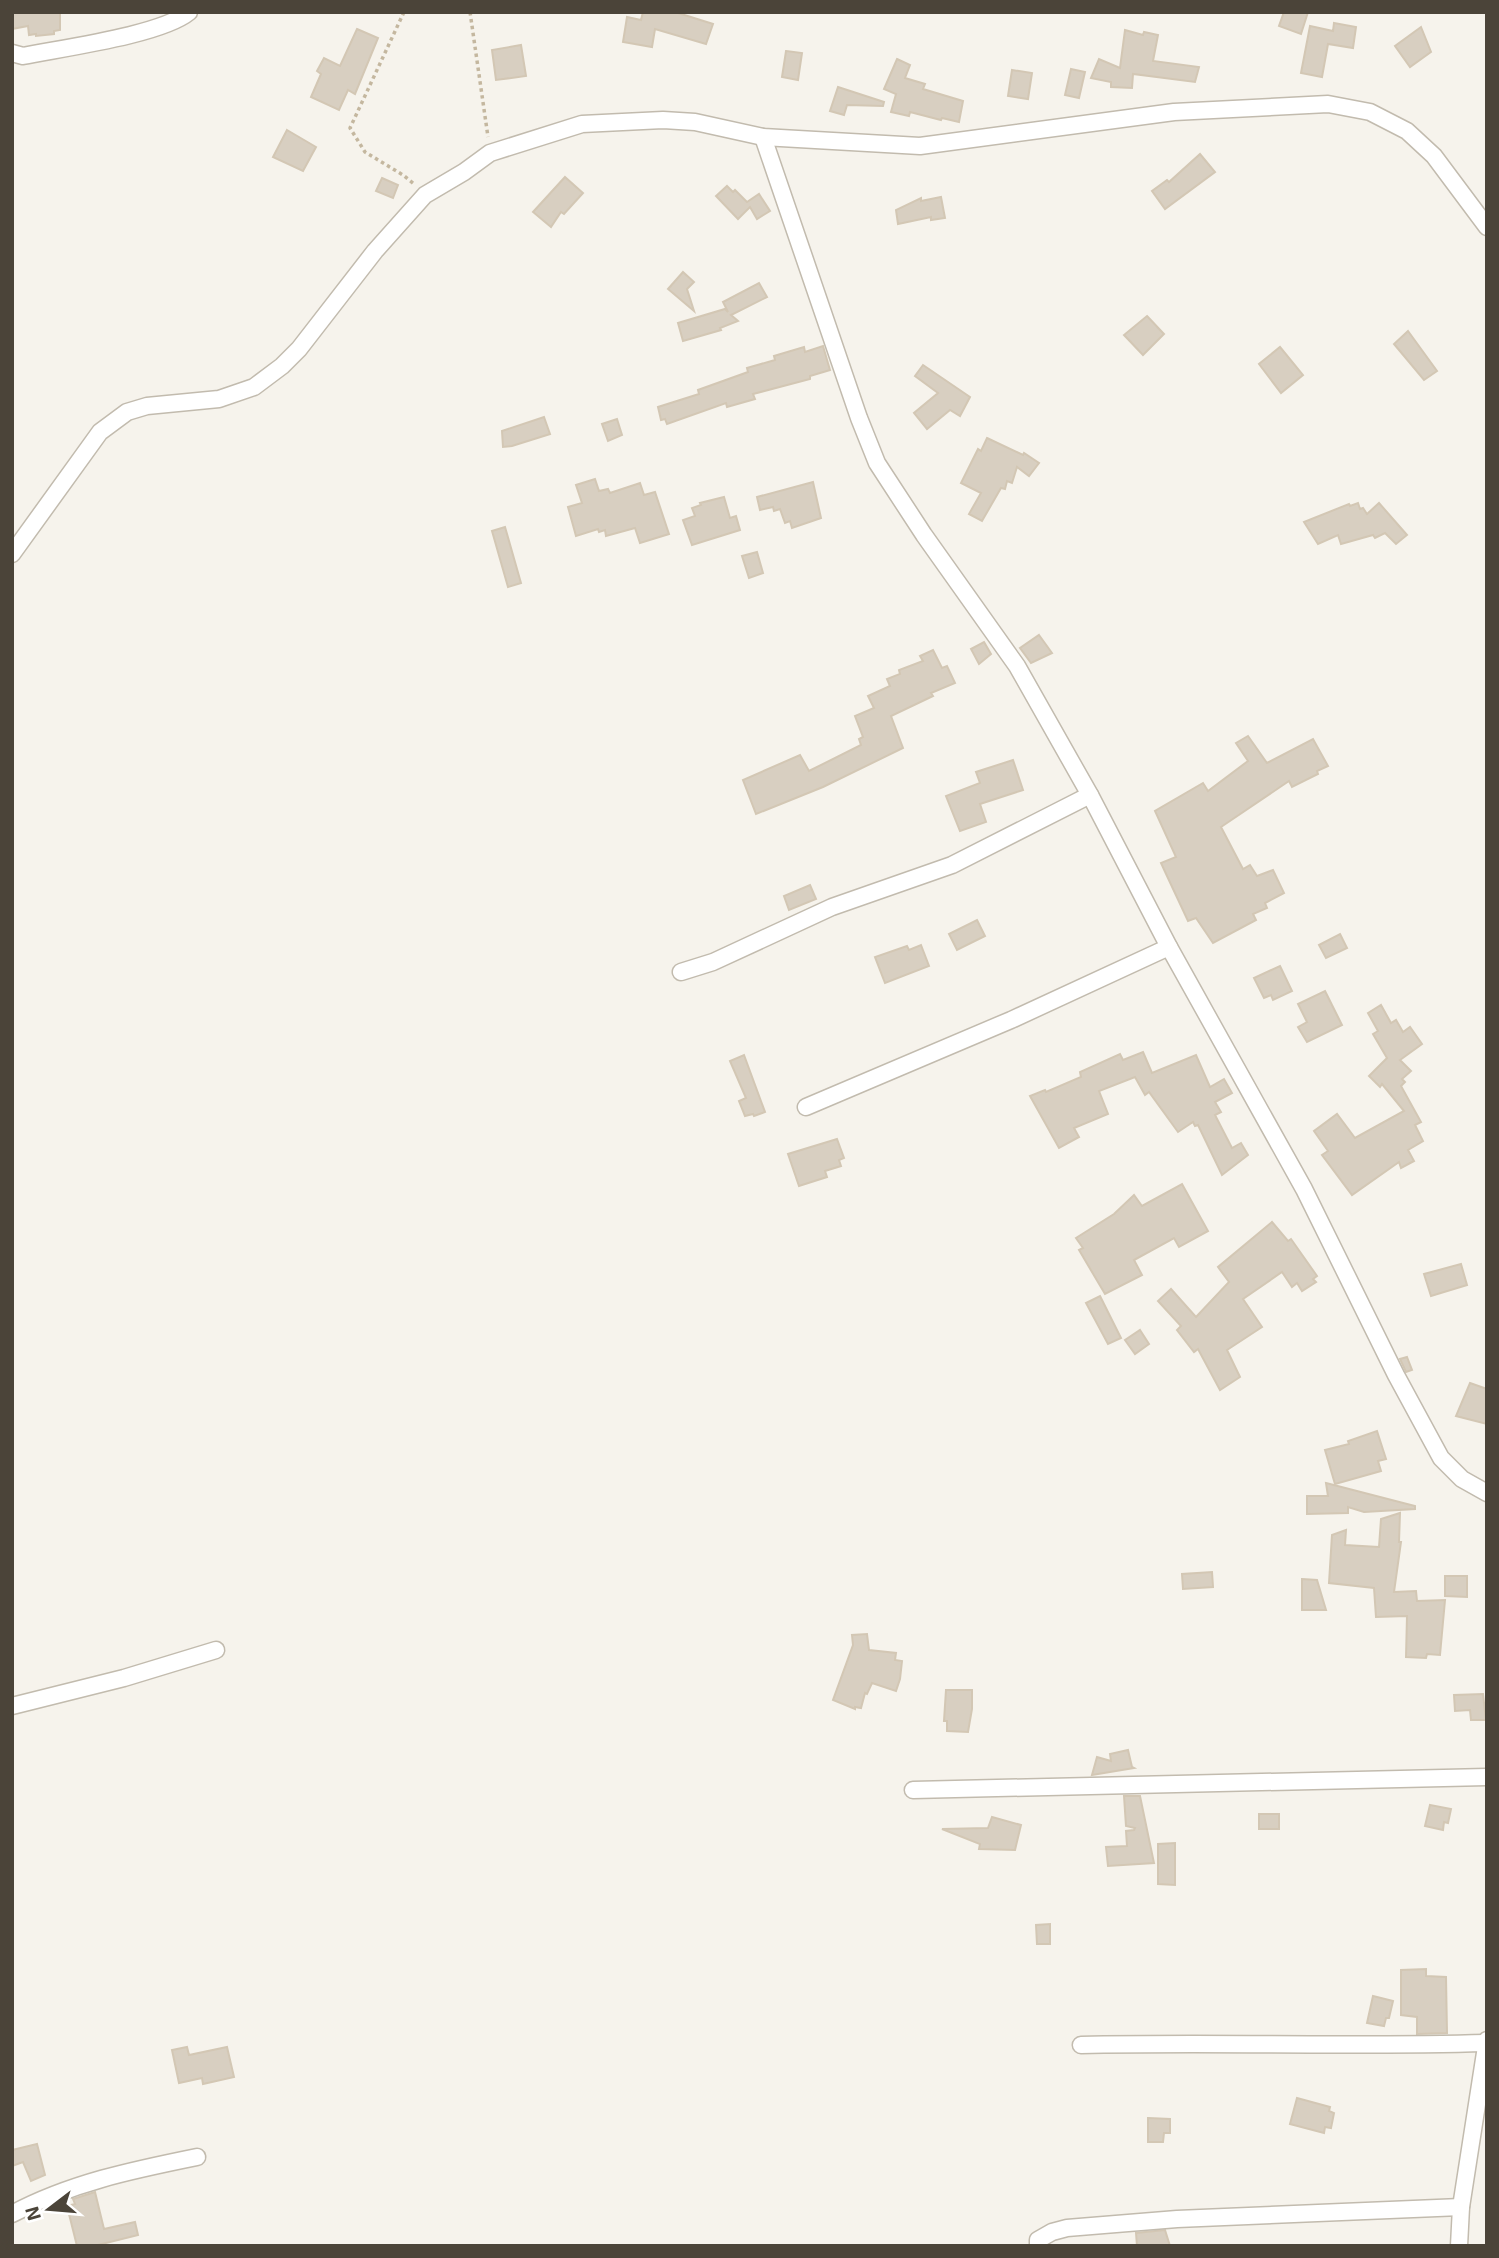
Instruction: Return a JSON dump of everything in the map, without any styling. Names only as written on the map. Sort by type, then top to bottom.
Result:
[{"type":"street","points":[[12,53],[23,56],[137,33],[179,21],[189,12]]},
{"type":"street","points":[[12,554],[100,432],[127,412],[147,406],[219,399],[254,387],[299,349],[375,251],[425,195],[490,153],[582,124],[626,121],[695,122],[763,137],[920,146],[1174,112],[1328,104],[1370,112],[1408,131],[1434,156],[1487,227]]},
{"type":"street","points":[[763,137],[859,418],[877,463],[923,535],[1017,666],[1090,794],[1169,947],[1304,1189],[1396,1375],[1441,1458],[1462,1479],[1487,1493]]},
{"type":"street","points":[[681,972],[713,962],[832,907],[952,865],[1090,794]]},
{"type":"street","points":[[806,1107],[1011,1020],[1169,947]]},
{"type":"street","points":[[12,1706],[124,1678],[216,1650]]},
{"type":"street","points":[[913,1790],[1487,1777]]},
{"type":"street","points":[[1081,2045],[1410,2045],[1487,2042],[1461,2207],[1459,2246]]},
{"type":"street","points":[[12,2214],[80,2184],[197,2157]]},
{"type":"street","points":[[1038,2246],[1038,2240],[1067,2228],[1177,2219],[1461,2207]]},
{"type":"path","points":[[404,12],[350,128],[365,152],[403,175],[425,195]]},
{"type":"path","points":[[470,12],[490,153]]},
{"type":"building","points":[[12,12],[60,12],[60,30],[54,31],[54,34],[36,36],[29,35],[28,26],[12,29]]},
{"type":"building","points":[[643,12],[675,12],[713,24],[706,44],[655,29],[652,47],[623,42],[627,17],[641,20]]},
{"type":"building","points":[[1284,12],[1308,12],[1301,34],[1279,26]]},
{"type":"building","points":[[1334,23],[1356,27],[1353,48],[1328,44],[1322,77],[1301,73],[1310,26],[1333,31]]},
{"type":"building","points":[[1421,27],[1431,52],[1410,67],[1395,46]]},
{"type":"building","points":[[357,29],[378,38],[355,94],[348,90],[339,110],[311,97],[321,74],[317,71],[324,58],[340,66]]},
{"type":"building","points":[[1125,30],[1143,35],[1144,32],[1158,35],[1153,61],[1199,67],[1195,82],[1133,74],[1132,88],[1111,87],[1111,82],[1091,78],[1099,59],[1120,68]]},
{"type":"building","points":[[521,45],[526,76],[496,80],[492,50]]},
{"type":"building","points":[[786,51],[802,53],[798,80],[782,77]]},
{"type":"building","points":[[897,59],[910,65],[905,78],[925,84],[923,89],[963,101],[959,122],[910,112],[909,116],[891,112],[896,94],[884,89]]},
{"type":"building","points":[[1071,69],[1085,72],[1079,98],[1065,95]]},
{"type":"building","points":[[1012,70],[1032,73],[1028,99],[1008,96]]},
{"type":"building","points":[[838,87],[884,102],[883,106],[847,105],[844,115],[830,111]]},
{"type":"building","points":[[287,130],[316,147],[303,171],[273,157]]},
{"type":"building","points":[[1200,154],[1215,172],[1165,209],[1152,191],[1167,180],[1169,182]]},
{"type":"building","points":[[565,177],[583,193],[564,214],[561,212],[551,227],[533,212]]},
{"type":"building","points":[[382,178],[398,185],[393,198],[376,191]]},
{"type":"building","points":[[727,186],[747,202],[759,194],[770,211],[757,219],[750,207],[738,219],[716,196]]},
{"type":"building","points":[[941,197],[945,218],[931,220],[931,217],[898,224],[896,210],[921,198],[921,201]]},
{"type":"building","points":[[683,272],[694,282],[687,289],[694,311],[668,289]]},
{"type":"building","points":[[759,283],[767,297],[731,315],[738,321],[720,328],[721,330],[683,341],[678,323],[725,309],[728,312],[723,302]]},
{"type":"building","points":[[1147,316],[1164,334],[1143,355],[1124,335]]},
{"type":"building","points":[[1408,331],[1437,371],[1424,380],[1394,344]]},
{"type":"building","points":[[823,346],[830,370],[810,376],[810,379],[753,394],[755,399],[727,407],[726,403],[667,424],[665,419],[661,420],[658,407],[699,394],[698,390],[748,372],[747,368],[775,360],[774,356],[804,347],[805,352]]},
{"type":"building","points":[[1280,347],[1303,375],[1281,393],[1259,364]]},
{"type":"building","points":[[923,365],[970,397],[960,416],[950,410],[927,429],[914,413],[938,393],[915,376]]},
{"type":"building","points":[[544,417],[550,434],[503,447],[502,431]]},
{"type":"building","points":[[617,419],[622,435],[608,441],[602,424]]},
{"type":"building","points":[[987,438],[1023,455],[1024,453],[1039,463],[1029,476],[1017,467],[1012,483],[1007,481],[1005,489],[1001,488],[982,521],[969,514],[981,493],[961,483],[978,449],[981,451]]},
{"type":"building","points":[[595,479],[599,491],[608,489],[610,493],[640,483],[644,495],[655,492],[669,534],[640,543],[635,528],[606,536],[605,530],[599,532],[598,529],[576,536],[568,507],[582,503],[576,485]]},
{"type":"building","points":[[813,482],[821,518],[792,528],[790,521],[785,523],[780,509],[774,511],[773,507],[760,510],[757,497]]},
{"type":"building","points":[[724,497],[730,518],[736,516],[740,530],[692,545],[683,520],[695,516],[692,508],[701,505],[700,503]]},
{"type":"building","points":[[1358,503],[1360,509],[1363,508],[1367,514],[1379,503],[1407,535],[1396,544],[1385,533],[1375,538],[1373,535],[1341,544],[1338,535],[1318,544],[1304,522]]},
{"type":"building","points":[[505,527],[521,583],[508,587],[492,531]]},
{"type":"building","points":[[757,552],[763,573],[749,578],[742,556]]},
{"type":"building","points":[[1039,635],[1052,653],[1031,663],[1020,648]]},
{"type":"building","points":[[984,642],[991,654],[979,664],[971,649]]},
{"type":"building","points":[[933,650],[942,668],[947,666],[955,683],[931,693],[933,696],[891,716],[903,748],[823,787],[756,814],[743,780],[800,755],[809,771],[861,745],[859,739],[863,737],[855,716],[874,708],[868,696],[890,686],[887,679],[900,674],[899,670],[923,661],[920,656]]},
{"type":"building","points":[[1248,736],[1267,763],[1313,739],[1328,766],[1292,787],[1289,781],[1221,827],[1243,869],[1250,865],[1257,876],[1273,870],[1284,893],[1265,903],[1267,908],[1253,914],[1256,920],[1213,943],[1196,918],[1188,921],[1161,863],[1176,857],[1155,811],[1203,783],[1208,791],[1248,761],[1236,743]]},
{"type":"building","points":[[1013,760],[1023,790],[980,804],[986,822],[960,831],[946,796],[980,783],[976,772]]},
{"type":"building","points":[[810,885],[816,899],[789,910],[784,896]]},
{"type":"building","points":[[977,920],[985,936],[957,950],[949,934]]},
{"type":"building","points":[[1340,934],[1347,948],[1326,958],[1319,945]]},
{"type":"building","points":[[921,945],[929,966],[885,983],[875,957],[907,946],[909,950]]},
{"type":"building","points":[[1280,966],[1292,991],[1273,1000],[1271,995],[1264,998],[1254,978]]},
{"type":"building","points":[[1325,991],[1342,1025],[1307,1042],[1298,1027],[1307,1022],[1298,1004]]},
{"type":"building","points":[[1381,1005],[1391,1023],[1396,1020],[1403,1032],[1410,1027],[1422,1044],[1400,1060],[1411,1071],[1402,1079],[1405,1082],[1401,1086],[1421,1122],[1415,1125],[1423,1141],[1408,1150],[1414,1161],[1401,1168],[1399,1162],[1352,1195],[1322,1155],[1328,1151],[1314,1131],[1337,1114],[1355,1138],[1404,1111],[1382,1084],[1380,1087],[1369,1076],[1387,1058],[1373,1034],[1378,1031],[1368,1013]]},
{"type":"building","points":[[1143,1052],[1152,1073],[1196,1055],[1210,1087],[1224,1079],[1232,1093],[1215,1102],[1221,1112],[1215,1115],[1232,1148],[1241,1143],[1248,1155],[1222,1175],[1198,1125],[1195,1126],[1193,1122],[1178,1132],[1149,1092],[1145,1095],[1135,1077],[1099,1091],[1108,1114],[1074,1128],[1079,1137],[1059,1148],[1030,1096],[1081,1077],[1080,1072],[1120,1054],[1123,1060]]},
{"type":"building","points":[[744,1055],[765,1112],[754,1116],[745,1116],[739,1101],[746,1098],[730,1061]]},
{"type":"building","points":[[837,1139],[844,1158],[839,1160],[841,1166],[825,1171],[827,1177],[799,1186],[788,1154]]},
{"type":"building","points":[[1182,1184],[1208,1231],[1179,1247],[1174,1238],[1134,1260],[1142,1275],[1105,1294],[1079,1250],[1083,1248],[1076,1238],[1114,1214],[1134,1195],[1142,1206]]},
{"type":"building","points":[[1272,1222],[1288,1241],[1291,1239],[1317,1276],[1313,1279],[1316,1282],[1302,1291],[1297,1283],[1292,1287],[1282,1272],[1243,1299],[1262,1327],[1227,1350],[1240,1377],[1220,1390],[1198,1349],[1194,1352],[1177,1330],[1181,1326],[1158,1301],[1171,1289],[1196,1317],[1229,1282],[1218,1267]]},
{"type":"building","points":[[1461,1264],[1467,1285],[1431,1296],[1424,1274]]},
{"type":"building","points":[[1100,1296],[1121,1338],[1108,1344],[1086,1303]]},
{"type":"building","points":[[1140,1330],[1149,1344],[1135,1354],[1125,1340]]},
{"type":"building","points":[[1407,1357],[1412,1370],[1406,1372],[1400,1359]]},
{"type":"building","points":[[1470,1383],[1487,1389],[1487,1424],[1456,1416]]},
{"type":"building","points":[[1377,1431],[1386,1459],[1378,1461],[1381,1471],[1335,1484],[1325,1450],[1349,1444],[1348,1441]]},
{"type":"building","points":[[1326,1483],[1415,1506],[1415,1509],[1364,1512],[1348,1507],[1348,1513],[1307,1514],[1307,1496],[1328,1496]]},
{"type":"building","points":[[1400,1513],[1401,1542],[1394,1592],[1416,1591],[1417,1601],[1445,1600],[1440,1655],[1427,1654],[1426,1658],[1406,1657],[1407,1616],[1376,1617],[1374,1588],[1329,1583],[1332,1535],[1346,1530],[1345,1545],[1379,1547],[1381,1519]]},
{"type":"building","points":[[1212,1572],[1213,1587],[1183,1589],[1182,1574]]},
{"type":"building","points":[[1445,1576],[1467,1576],[1467,1597],[1445,1596]]},
{"type":"building","points":[[1302,1579],[1317,1580],[1326,1610],[1302,1610]]},
{"type":"building","points":[[867,1634],[869,1650],[896,1653],[895,1660],[902,1661],[900,1679],[896,1691],[872,1683],[867,1694],[865,1693],[861,1708],[855,1709],[833,1700],[853,1645],[852,1635]]},
{"type":"building","points":[[946,1690],[972,1690],[968,1732],[947,1731],[947,1721],[944,1721]]},
{"type":"building","points":[[1483,1694],[1486,1720],[1471,1720],[1470,1710],[1455,1711],[1454,1695]]},
{"type":"building","points":[[1128,1750],[1134,1768],[1092,1775],[1097,1757],[1111,1761],[1110,1754]]},
{"type":"building","points":[[1124,1796],[1140,1796],[1154,1863],[1108,1866],[1106,1847],[1127,1846],[1126,1831],[1135,1828],[1126,1826]]},
{"type":"building","points":[[1430,1805],[1451,1809],[1448,1823],[1444,1822],[1443,1830],[1425,1826]]},
{"type":"building","points":[[1259,1814],[1279,1814],[1279,1829],[1259,1829]]},
{"type":"building","points":[[992,1817],[1021,1825],[1015,1850],[979,1849],[980,1844],[942,1829],[988,1828]]},
{"type":"building","points":[[1175,1843],[1175,1885],[1158,1884],[1158,1844]]},
{"type":"building","points":[[1050,1924],[1050,1944],[1037,1944],[1036,1925]]},
{"type":"building","points":[[1426,1969],[1426,1976],[1446,1977],[1447,2033],[1417,2034],[1417,2017],[1401,2015],[1401,1970]]},
{"type":"building","points":[[1373,1996],[1393,2001],[1384,2026],[1367,2023]]},
{"type":"building","points":[[187,2047],[189,2055],[227,2047],[234,2077],[203,2084],[202,2078],[179,2083],[172,2050]]},
{"type":"building","points":[[1297,2098],[1330,2107],[1329,2111],[1334,2113],[1331,2128],[1325,2127],[1324,2133],[1290,2124]]},
{"type":"building","points":[[1148,2118],[1170,2119],[1170,2133],[1164,2133],[1163,2142],[1148,2142]]},
{"type":"building","points":[[37,2144],[45,2175],[31,2181],[23,2162],[12,2166],[12,2150]]},
{"type":"building","points":[[95,2192],[104,2229],[135,2222],[138,2235],[94,2246],[77,2246],[67,2206],[75,2204],[73,2199]]},
{"type":"building","points":[[1165,2230],[1170,2246],[1137,2246],[1136,2233]]}]
